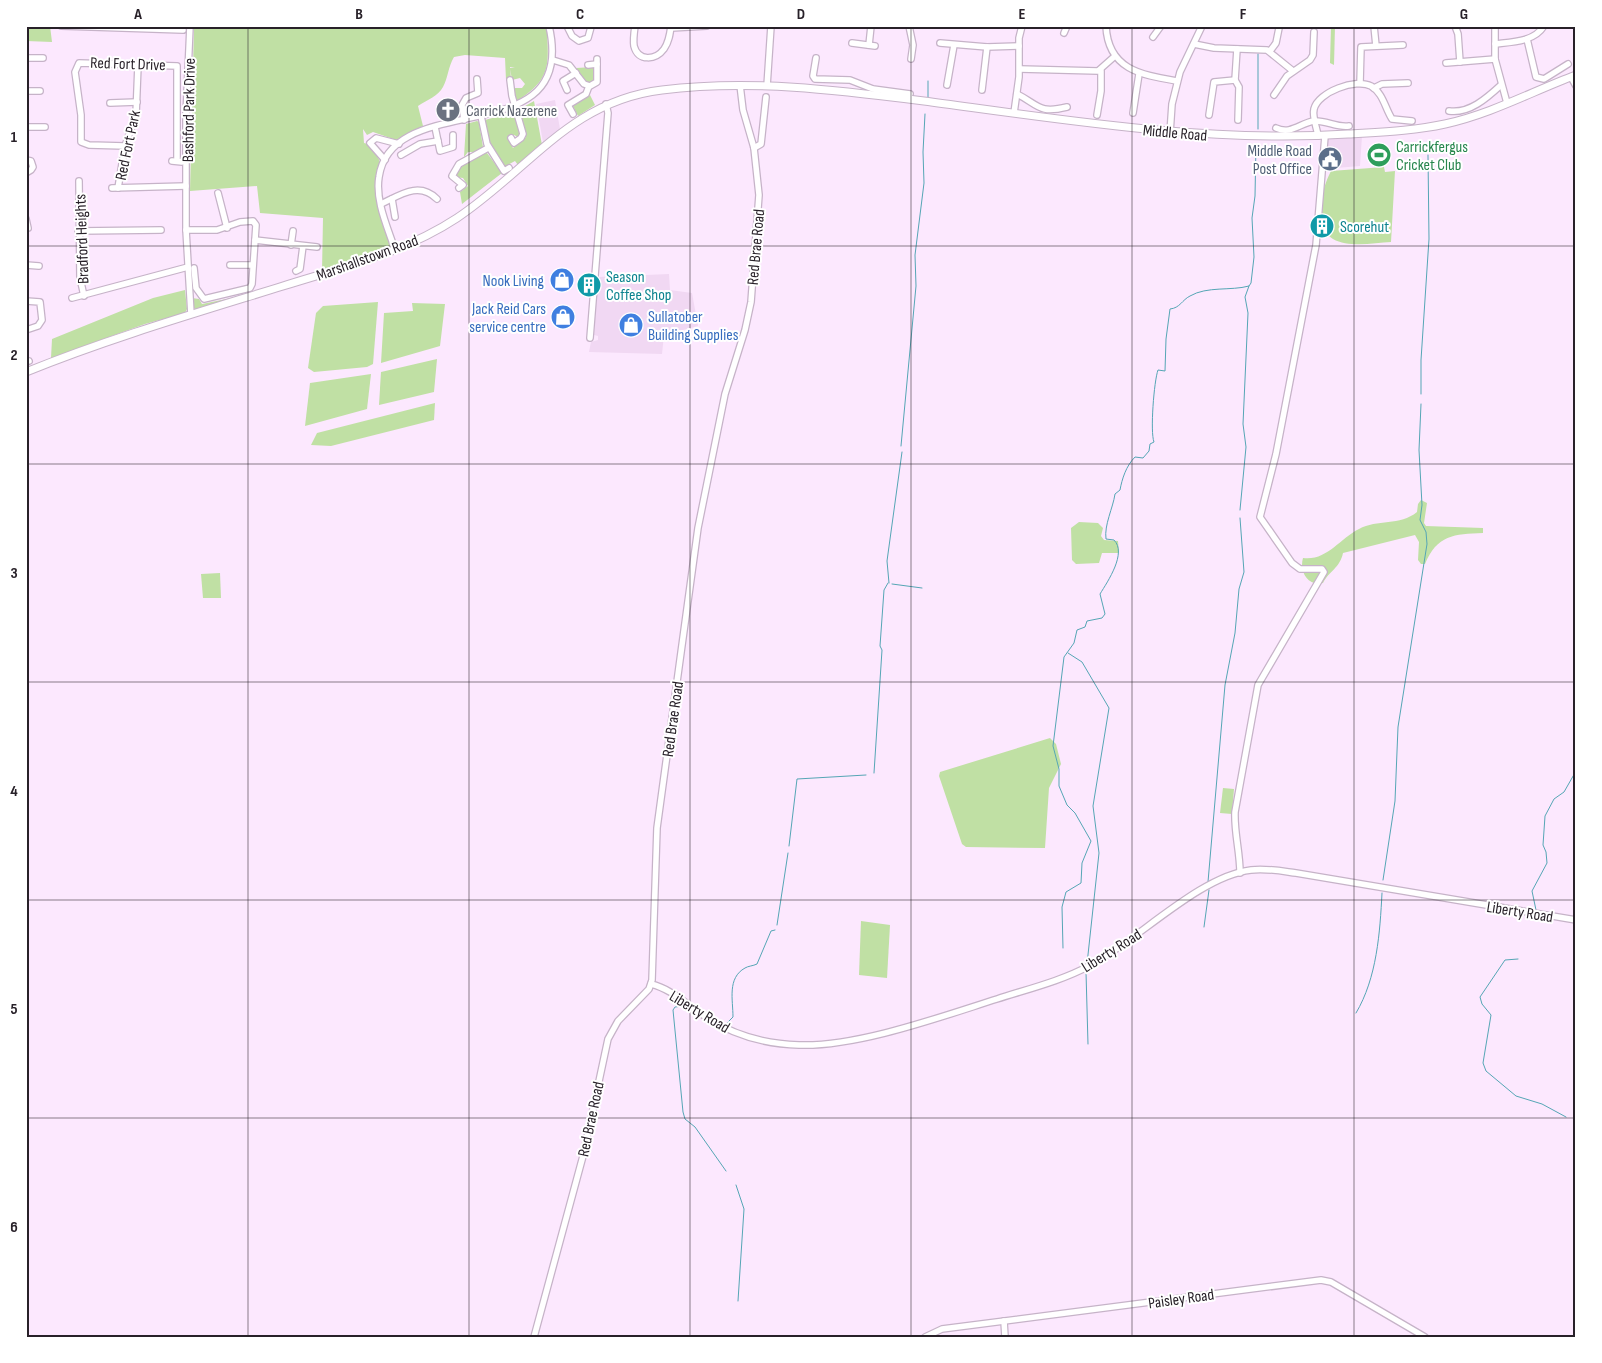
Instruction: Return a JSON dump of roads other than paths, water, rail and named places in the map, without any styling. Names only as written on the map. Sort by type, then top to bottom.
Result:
[{"type":"main road","name":"Middle Road","points":[[767,86],[849,92],[1170,133],[1249,137],[1321,136],[1384,132],[1439,125],[1473,116],[1573,76]]},
{"type":"main road","name":"Marshallstown Road","points":[[26,372],[114,338],[395,250],[443,227],[464,214],[563,131],[606,104],[648,92],[740,85],[767,86]]},
{"type":"street","points":[[61,26],[135,27],[183,31]]},
{"type":"street","name":"Bashford Park Drive","points":[[186,189],[186,116],[190,26]]},
{"type":"street","points":[[395,250],[381,204],[378,178],[384,160],[398,144],[415,134],[515,106],[530,97],[542,86],[553,60],[553,46],[549,26]]},
{"type":"street","points":[[567,26],[571,35],[576,40],[588,38],[591,27]]},
{"type":"street","points":[[635,26],[634,48],[641,56],[648,58],[655,57],[664,50],[669,39],[671,27],[706,26]]},
{"type":"street","points":[[767,86],[770,26]]},
{"type":"street","points":[[852,43],[872,46],[871,26]]},
{"type":"street","points":[[909,26],[913,45],[912,60]]},
{"type":"street","points":[[1014,113],[1020,70],[1019,46],[1022,26]]},
{"type":"street","points":[[1106,26],[1110,46],[1115,56],[1139,74],[1178,81]]},
{"type":"street","points":[[1152,37],[1161,26]]},
{"type":"street","points":[[1170,133],[1172,104],[1178,81],[1202,26]]},
{"type":"street","points":[[1374,26],[1376,46]]},
{"type":"street","points":[[1455,26],[1458,34],[1460,62]]},
{"type":"street","points":[[1495,26],[1495,59],[1507,103]]},
{"type":"street","points":[[1495,44],[1527,39],[1536,35],[1544,26]]},
{"type":"street","points":[[1270,51],[1276,43],[1279,28]]},
{"type":"street","points":[[1274,95],[1281,82],[1312,57],[1314,32]]},
{"type":"street","points":[[1527,39],[1532,55],[1533,72],[1538,78],[1544,79],[1568,64]]},
{"type":"street","points":[[940,43],[986,47],[1019,46]]},
{"type":"street","points":[[947,85],[954,44]]},
{"type":"street","points":[[1194,44],[1207,48],[1270,51],[1293,71]]},
{"type":"street","points":[[1360,84],[1360,48],[1404,45]]},
{"type":"street","points":[[982,90],[986,47]]},
{"type":"street","points":[[1237,49],[1235,80],[1239,87],[1238,120]]},
{"type":"street","points":[[1097,115],[1101,70],[1115,56]]},
{"type":"street","points":[[26,58],[42,61]]},
{"type":"street","points":[[816,58],[814,78],[830,81],[850,80],[874,88],[910,94]]},
{"type":"street","points":[[1446,63],[1495,59]]},
{"type":"street","points":[[553,60],[569,65],[584,84],[588,86]]},
{"type":"street","name":"Red Fort Drive","points":[[125,146],[89,145],[81,142],[76,68],[79,64],[84,62],[174,65],[178,67],[177,161]]},
{"type":"street","points":[[588,65],[597,62],[597,82],[588,86]]},
{"type":"street","name":"Red Fort Park","points":[[138,65],[136,116],[125,146],[115,188],[186,189]]},
{"type":"street","points":[[1020,70],[1101,70]]},
{"type":"street","points":[[567,90],[562,81],[576,73]]},
{"type":"street","points":[[1133,113],[1139,74]]},
{"type":"street","points":[[1573,76],[1576,86]]},
{"type":"street","points":[[464,120],[462,104],[466,98],[478,93],[477,79]]},
{"type":"street","points":[[510,80],[523,134],[522,138],[514,143],[511,138]]},
{"type":"street","points":[[849,92],[850,80]]},
{"type":"street","points":[[1209,116],[1214,82],[1235,80]]},
{"type":"street","points":[[1374,88],[1382,84],[1408,83]]},
{"type":"street","points":[[1240,872],[1239,845],[1234,826],[1235,812],[1257,689],[1324,572],[1322,569],[1300,569],[1292,563],[1260,517],[1276,454],[1316,245],[1321,136],[1315,121],[1314,110],[1321,99],[1343,86],[1360,84],[1374,88],[1385,103],[1392,118],[1412,121]]},
{"type":"street","name":"Red Brae Road","points":[[534,1337],[583,1156],[608,1039],[618,1021],[644,995],[651,984],[654,959],[654,885],[657,828],[698,528],[724,394],[745,330],[751,302],[759,195],[754,148],[743,110],[740,85]]},
{"type":"street","points":[[1449,111],[1456,111],[1480,102],[1501,85]]},
{"type":"street","points":[[573,114],[568,105],[586,95],[588,86]]},
{"type":"street","points":[[26,91],[40,91]]},
{"type":"street","points":[[1017,94],[1039,108],[1053,110],[1067,107]]},
{"type":"street","points":[[754,148],[762,144],[766,97]]},
{"type":"street","name":"Red Fort Park","points":[[110,104],[137,102]]},
{"type":"street","points":[[590,338],[608,113],[606,104]]},
{"type":"street","points":[[480,116],[488,148],[504,171],[509,168]]},
{"type":"street","points":[[1276,128],[1290,130],[1315,121],[1339,127],[1349,126]]},
{"type":"street","points":[[26,127],[42,125]]},
{"type":"street","points":[[435,127],[440,152],[454,146],[453,135]]},
{"type":"street","points":[[384,160],[370,143],[376,138],[398,144]]},
{"type":"street","points":[[401,155],[420,144],[438,141]]},
{"type":"street","points":[[459,188],[463,185],[452,177],[457,166],[488,148]]},
{"type":"street","points":[[26,160],[31,161],[33,167],[32,170],[26,173]]},
{"type":"street","name":"Bradford Heights","points":[[79,180],[78,231],[80,280],[84,296]]},
{"type":"street","points":[[186,189],[186,230],[191,267],[196,288],[202,298],[205,299],[250,288],[252,284],[256,226],[254,222],[242,222],[226,228],[186,230]]},
{"type":"street","points":[[381,204],[419,189],[429,192],[437,199]]},
{"type":"street","points":[[218,192],[226,228]]},
{"type":"street","points":[[392,199],[393,214]]},
{"type":"street","points":[[26,219],[28,228]]},
{"type":"street","points":[[78,231],[161,230]]},
{"type":"street","points":[[291,244],[293,231]]},
{"type":"street","points":[[255,240],[317,247]]},
{"type":"street","points":[[296,271],[300,269],[302,246]]},
{"type":"street","points":[[26,265],[40,266]]},
{"type":"street","points":[[230,265],[253,265]]},
{"type":"street","points":[[191,267],[191,314]]},
{"type":"street","name":"Bradford Heights","points":[[72,298],[191,267]]},
{"type":"street","points":[[26,301],[40,303],[42,318],[38,326],[26,330]]},
{"type":"street","name":"Liberty Road","points":[[651,984],[671,992],[716,1023],[752,1038],[799,1045],[852,1038],[947,1015],[1079,971],[1096,962],[1206,888],[1240,872],[1262,870],[1296,873],[1576,920]]},
{"type":"street","name":"Paisley Road","points":[[924,1337],[942,1329],[1321,1280],[1331,1282],[1425,1337]]},
{"type":"street","points":[[1004,1321],[1005,1337]]},
{"type":"waterway","points":[[1258,54],[1258,129]]},
{"type":"waterway","points":[[928,81],[928,97]]},
{"type":"waterway","points":[[901,446],[916,286],[915,255],[924,183],[925,114]]},
{"type":"waterway","points":[[1063,948],[1062,907],[1066,892],[1081,883],[1082,863],[1091,841],[1075,813],[1067,805],[1059,786],[1059,769],[1053,746],[1064,657],[1074,643],[1077,630],[1085,627],[1087,621],[1102,618],[1105,614],[1100,594],[1115,567],[1118,552],[1114,540],[1106,539],[1107,522],[1115,494],[1120,490],[1129,464],[1135,457],[1143,458],[1149,451],[1150,444],[1154,442],[1152,418],[1155,384],[1158,370],[1165,371],[1166,339],[1170,309],[1197,293],[1249,286],[1251,283],[1254,257],[1252,218],[1255,196],[1256,144]]},
{"type":"waterway","points":[[1421,394],[1421,360],[1429,239],[1428,155]]},
{"type":"waterway","points":[[1240,510],[1246,447],[1243,424],[1248,313],[1245,297],[1249,286]]},
{"type":"waterway","points":[[1383,880],[1395,801],[1398,727],[1427,544],[1426,532],[1420,520],[1422,505],[1419,450],[1421,404]]},
{"type":"waterway","points":[[889,583],[887,561],[902,452]]},
{"type":"waterway","points":[[1208,882],[1225,685],[1235,633],[1239,589],[1244,572],[1240,518]]},
{"type":"waterway","points":[[874,773],[884,590],[888,583]]},
{"type":"waterway","points":[[892,584],[922,588]]},
{"type":"waterway","points":[[1068,653],[1082,662],[1109,708],[1093,806],[1099,853],[1087,964]]},
{"type":"waterway","points":[[1536,910],[1532,891],[1547,863],[1543,845],[1545,816],[1554,799],[1564,792],[1576,771]]},
{"type":"waterway","points":[[789,846],[797,779],[866,775]]},
{"type":"waterway","points":[[777,925],[788,853]]},
{"type":"waterway","points":[[1204,927],[1209,890]]},
{"type":"waterway","points":[[1356,1013],[1369,985],[1373,970],[1382,893]]},
{"type":"waterway","points":[[725,1025],[733,1017],[732,990],[736,977],[745,968],[757,964],[771,931],[775,930]]},
{"type":"waterway","points":[[1518,959],[1505,960],[1480,997],[1482,1004],[1491,1015],[1483,1063],[1486,1071],[1516,1096],[1542,1104],[1566,1117]]},
{"type":"waterway","points":[[1086,972],[1088,1044]]},
{"type":"waterway","points":[[693,1005],[707,1014]]},
{"type":"waterway","points":[[683,1006],[675,1007],[673,1010],[683,1112],[685,1119],[695,1127],[726,1171]]},
{"type":"waterway","points":[[736,1185],[744,1209],[738,1301]]},
{"type":"place","name":"Carrick Nazerene","points":[[448,110]]},
{"type":"place","name":"Carrickfergus Cricket Club","points":[[1379,155]]},
{"type":"place","name":"Middle Road Post Office","points":[[1330,159]]},
{"type":"place","name":"Scorehut","points":[[1322,226]]},
{"type":"place","name":"Nook Living","points":[[562,280]]},
{"type":"place","name":"Season Coffee Shop","points":[[589,285]]},
{"type":"place","name":"Jack Reid Cars service centre","points":[[563,317]]},
{"type":"place","name":"Sullatober Building Supplies","points":[[631,325]]}]
